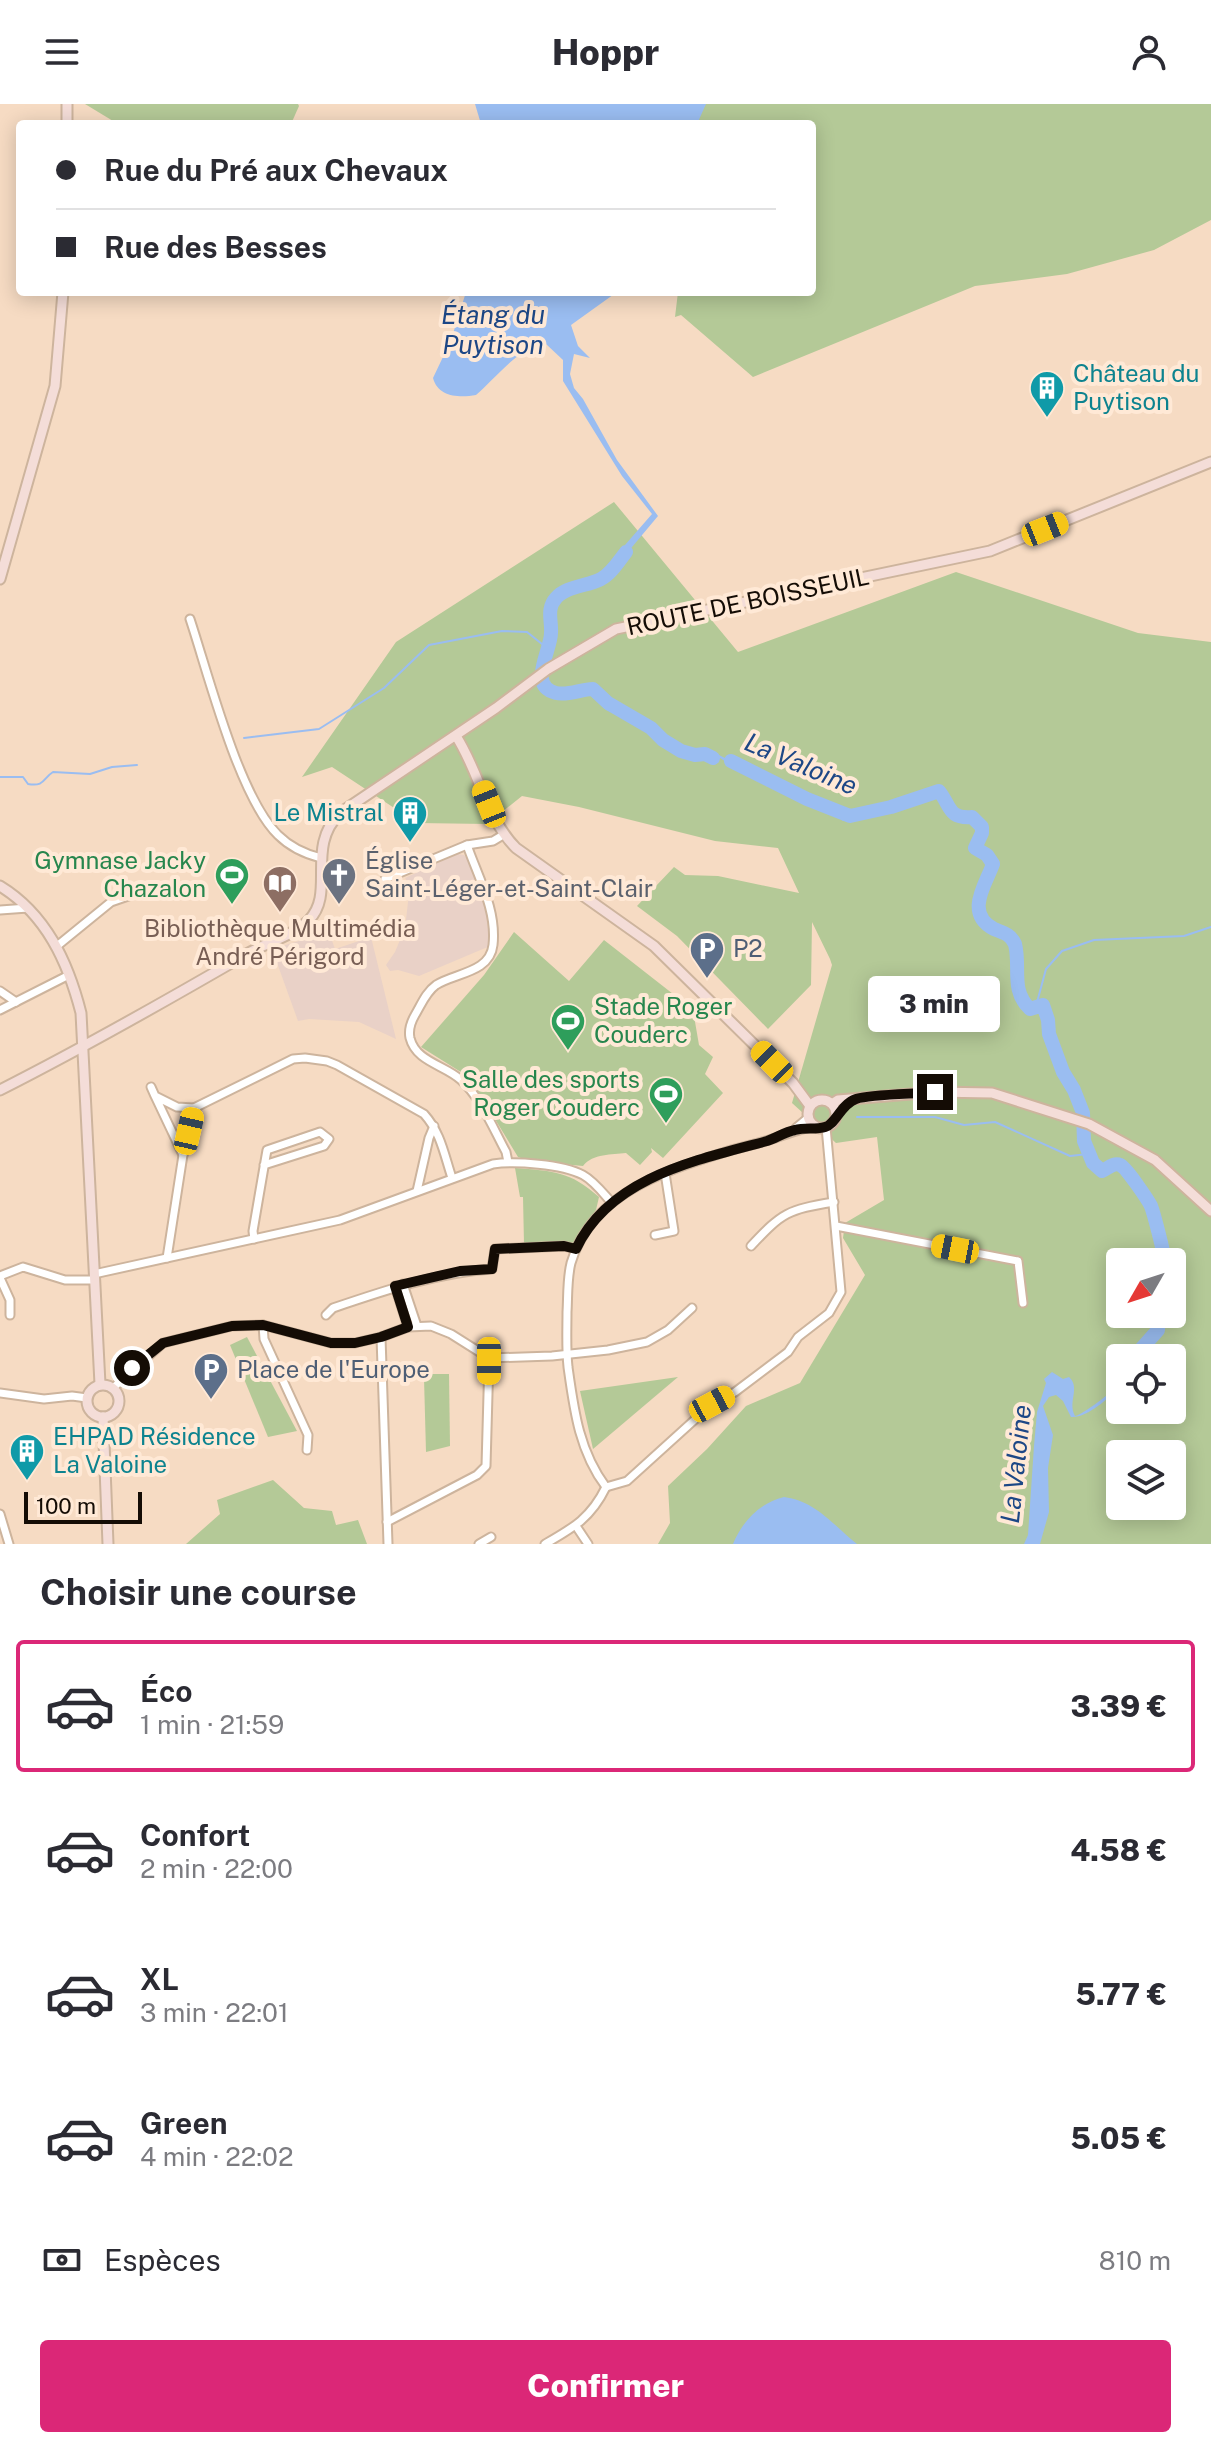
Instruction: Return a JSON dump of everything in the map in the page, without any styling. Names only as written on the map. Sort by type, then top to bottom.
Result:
[{"type":"main road","points":[[0,579],[55,386],[63,296]]},
{"type":"main road","name":"ROUTE DE BOISSEUIL","points":[[0,1090],[253,950],[301,927],[317,909],[325,833],[340,813],[456,736],[548,669],[616,629],[990,551],[1211,462]]},
{"type":"main road","points":[[456,736],[472,761],[503,835],[516,848],[654,946],[793,1083],[810,1106],[817,1124],[833,1122],[834,1109]]},
{"type":"main road","points":[[0,886],[28,908],[57,946],[81,1013],[100,1384]]},
{"type":"main road","points":[[793,1083],[834,1109]]},
{"type":"main road","points":[[834,1109],[855,1099],[935,1092],[992,1093],[1089,1124],[1155,1160],[1211,1211]]},
{"type":"main road","points":[[810,1106],[821,1100]]},
{"type":"main road","points":[[100,1384],[113,1388],[118,1395],[118,1406],[112,1414],[103,1417],[89,1409],[87,1398],[91,1389],[100,1384]]},
{"type":"main road","points":[[103,1417],[108,1544]]},
{"type":"street","points":[[190,619],[235,757],[260,811],[279,836],[306,854],[321,858]]},
{"type":"street","points":[[385,879],[467,845],[493,841],[503,835]]},
{"type":"street","points":[[467,845],[489,903],[493,947],[480,967],[437,984],[427,993],[410,1024],[410,1039],[419,1054],[458,1077],[468,1087],[506,1152],[508,1162]]},
{"type":"street","points":[[57,946],[111,902],[134,894]]},
{"type":"street","points":[[0,910],[28,908]]},
{"type":"street","points":[[0,1010],[69,975]]},
{"type":"street","points":[[0,991],[16,1002]]},
{"type":"street","points":[[155,1096],[177,1107],[194,1108],[293,1059],[317,1059],[337,1065],[424,1114],[441,1139],[452,1178]]},
{"type":"street","points":[[151,1087],[183,1155]]},
{"type":"street","points":[[167,1258],[183,1155],[194,1108]]},
{"type":"street","points":[[545,1544],[576,1526],[596,1508],[606,1487],[627,1481],[712,1404],[735,1392],[788,1352],[798,1337],[829,1313],[841,1292],[834,1202],[817,1124],[685,1164],[636,1187],[611,1202],[590,1225],[576,1249],[568,1280],[567,1355],[574,1414],[585,1453],[606,1487]]},
{"type":"street","points":[[417,1191],[434,1126]]},
{"type":"street","points":[[254,1239],[264,1165],[267,1150],[320,1132],[329,1139],[324,1146],[264,1165]]},
{"type":"street","points":[[10,1315],[10,1300],[0,1277],[23,1267],[65,1280],[95,1277],[340,1220],[493,1164],[508,1162],[564,1169],[583,1175],[611,1202]]},
{"type":"street","points":[[655,1235],[674,1231],[665,1173]]},
{"type":"street","points":[[751,1246],[783,1214],[834,1202]]},
{"type":"street","points":[[836,1226],[1018,1261],[1023,1303]]},
{"type":"street","points":[[326,1315],[333,1308],[399,1285],[460,1271],[492,1269],[495,1249],[564,1246],[576,1249]]},
{"type":"street","points":[[399,1285],[412,1326]]},
{"type":"street","points":[[113,1388],[163,1343],[232,1326],[263,1325],[331,1343],[355,1343],[412,1326],[431,1326],[451,1334],[489,1358],[567,1355],[647,1342],[668,1330],[692,1308]]},
{"type":"street","points":[[263,1325],[264,1339],[308,1435],[307,1450]]},
{"type":"street","points":[[381,1337],[388,1544]]},
{"type":"street","points":[[387,1522],[477,1475],[486,1466],[489,1358]]},
{"type":"street","points":[[0,1393],[44,1399],[87,1398]]},
{"type":"street","points":[[0,1514],[9,1544]]},
{"type":"street","points":[[576,1526],[588,1544]]},
{"type":"street","points":[[479,1544],[491,1537]]},
{"type":"shaded area","points":[[457,854],[464,855],[468,860],[485,905],[490,946],[419,976],[390,971],[386,965],[405,928],[410,885],[405,878]]},
{"type":"shaded area","points":[[329,932],[335,949],[371,937],[396,1039],[359,1022],[298,1021],[272,949]]},
{"type":"green space","points":[[85,104],[299,106],[293,120],[111,120]]},
{"type":"green space","points":[[622,104],[1211,104],[1211,220],[1154,250],[1067,274],[975,286],[753,377],[681,315],[675,317],[678,296],[816,296],[816,120],[646,120]]},
{"type":"green space","points":[[614,502],[738,652],[956,572],[1138,633],[1211,642],[1211,1544],[658,1544],[670,1523],[668,1486],[746,1406],[800,1383],[865,1275],[843,1238],[845,1223],[884,1200],[877,1137],[836,1143],[792,1103],[832,965],[830,959],[812,922],[811,985],[768,1029],[677,936],[637,906],[674,867],[685,875],[718,876],[799,893],[778,848],[715,841],[522,796],[487,824],[417,823],[332,767],[302,777],[396,642]]},
{"type":"green space","name":"Stade Roger Couderc","points":[[514,932],[569,981],[604,940],[682,1001],[694,1016],[699,1045],[713,1057],[705,1074],[723,1093],[663,1158],[651,1148],[652,1152],[640,1165],[626,1153],[597,1157],[583,1166],[518,1157],[476,1088],[464,1074],[421,1047],[484,975]]},
{"type":"green space","points":[[515,1168],[570,1177],[599,1197],[596,1210],[573,1243],[524,1244],[523,1197],[520,1197]]},
{"type":"green space","points":[[247,1337],[297,1431],[268,1437],[230,1345]]},
{"type":"green space","points":[[426,1374],[449,1374],[450,1446],[426,1452],[424,1378]]},
{"type":"green space","points":[[678,1377],[593,1449],[580,1391]]},
{"type":"green space","points":[[273,1480],[304,1508],[332,1511],[336,1525],[358,1520],[367,1544],[186,1544],[220,1514],[217,1500]]},
{"type":"water","points":[[475,104],[706,104],[699,120],[480,120]]},
{"type":"water","name":"Étang du Puytison","points":[[465,296],[611,296],[571,325],[578,346],[590,358],[574,354],[570,374],[574,388],[617,460],[658,516],[622,559],[607,583],[559,598],[552,618],[551,645],[549,654],[543,663],[551,634],[549,620],[555,599],[562,593],[605,578],[628,550],[625,545],[652,514],[622,476],[563,381],[563,360],[546,344],[537,345],[518,356],[476,395],[456,396],[444,393],[433,378],[451,340]]},
{"type":"water","points":[[540,683],[546,683],[545,687],[556,693],[593,689],[608,703],[651,728],[681,751],[693,755],[719,755],[807,799],[850,816],[891,807],[939,791],[954,814],[972,817],[982,827],[981,831],[973,821],[957,817],[949,812],[937,795],[889,811],[843,821],[830,810],[753,779],[720,758],[692,758],[676,752],[644,725],[606,710],[593,692],[551,695]]},
{"type":"water","points":[[980,832],[975,848],[987,855],[993,864],[982,889],[980,915],[994,929],[982,920],[977,908],[977,896],[989,867],[986,859],[975,854],[971,846]]},
{"type":"water","points":[[994,929],[1009,936],[1015,944],[1017,991],[1030,1009],[1043,1005],[1049,1034],[1063,1072],[1074,1090],[1083,1113],[1077,1112],[1074,1094],[1060,1076],[1045,1035],[1043,1012],[1039,1009],[1028,1012],[1014,991],[1011,972],[1013,945],[1007,937]]},
{"type":"water","points":[[1052,1372],[1063,1379],[1069,1377],[1074,1386],[1072,1406],[1075,1416],[1106,1396],[1106,1399],[1084,1414],[1071,1417],[1063,1401],[1056,1395],[1049,1397],[1043,1406],[1053,1435],[1048,1468],[1049,1512],[1040,1544],[1024,1544],[1028,1535],[1037,1412],[1046,1383],[1044,1379]]},
{"type":"water","points":[[784,1497],[815,1509],[857,1544],[733,1544],[752,1514]]},
{"type":"waterway","name":"La Valoine","points":[[626,552],[605,577],[565,591],[553,602],[543,683],[547,689],[561,694],[593,689],[608,703],[651,728],[681,751],[713,758]]},
{"type":"waterway","points":[[244,738],[319,729],[384,688],[429,645],[502,631],[527,632],[547,648]]},
{"type":"waterway","name":"La Valoine","points":[[731,761],[807,799],[850,816],[891,807],[939,791],[954,814],[972,817],[982,827],[975,848],[987,855],[993,864],[982,889],[980,915],[1015,944],[1018,986],[1024,1002],[1030,1009],[1043,1005],[1049,1034],[1063,1072],[1083,1113],[1084,1141],[1093,1163],[1102,1171],[1115,1164],[1120,1165],[1137,1184],[1151,1206],[1162,1248]]},
{"type":"waterway","points":[[0,777],[23,777],[28,784],[38,784],[53,772],[90,774],[112,767],[137,765]]},
{"type":"waterway","points":[[1036,1006],[1046,969],[1062,951],[1094,940],[1184,936],[1211,927]]},
{"type":"waterway","points":[[857,1117],[935,1117],[964,1125],[995,1122],[1070,1156],[1088,1154]]},
{"type":"waterway","name":"La Valoine","points":[[1146,1344],[1158,1328]]},
{"type":"place","name":"Château du Puytison","points":[[1047,419]]},
{"type":"place","name":"Le Mistral","points":[[410,844]]},
{"type":"place","name":"Gymnase Jacky Chazalon","points":[[232,906]]},
{"type":"place","name":"Église Saint-Léger-et-Saint-Clair","points":[[339,906]]},
{"type":"place","name":"Bibliothèque Multimédia André Périgord","points":[[280,914]]},
{"type":"place","name":"P2","points":[[707,980]]},
{"type":"place","name":"Stade Roger Couderc","points":[[568,1052]]},
{"type":"place","name":"Salle des sports Roger Couderc","points":[[666,1125]]},
{"type":"place","name":"Place de l'Europe","points":[[211,1401]]},
{"type":"place","name":"EHPAD Résidence La Valoine","points":[[27,1482]]},
{"type":"route","points":[[132,1368],[163,1343],[232,1326],[263,1325],[331,1343],[355,1343],[381,1337],[408,1327],[395,1286],[460,1271],[492,1269],[495,1249],[564,1246],[576,1249],[599,1213],[621,1194],[685,1164],[794,1130],[826,1127],[833,1122],[836,1114],[855,1099],[935,1092]]}]
